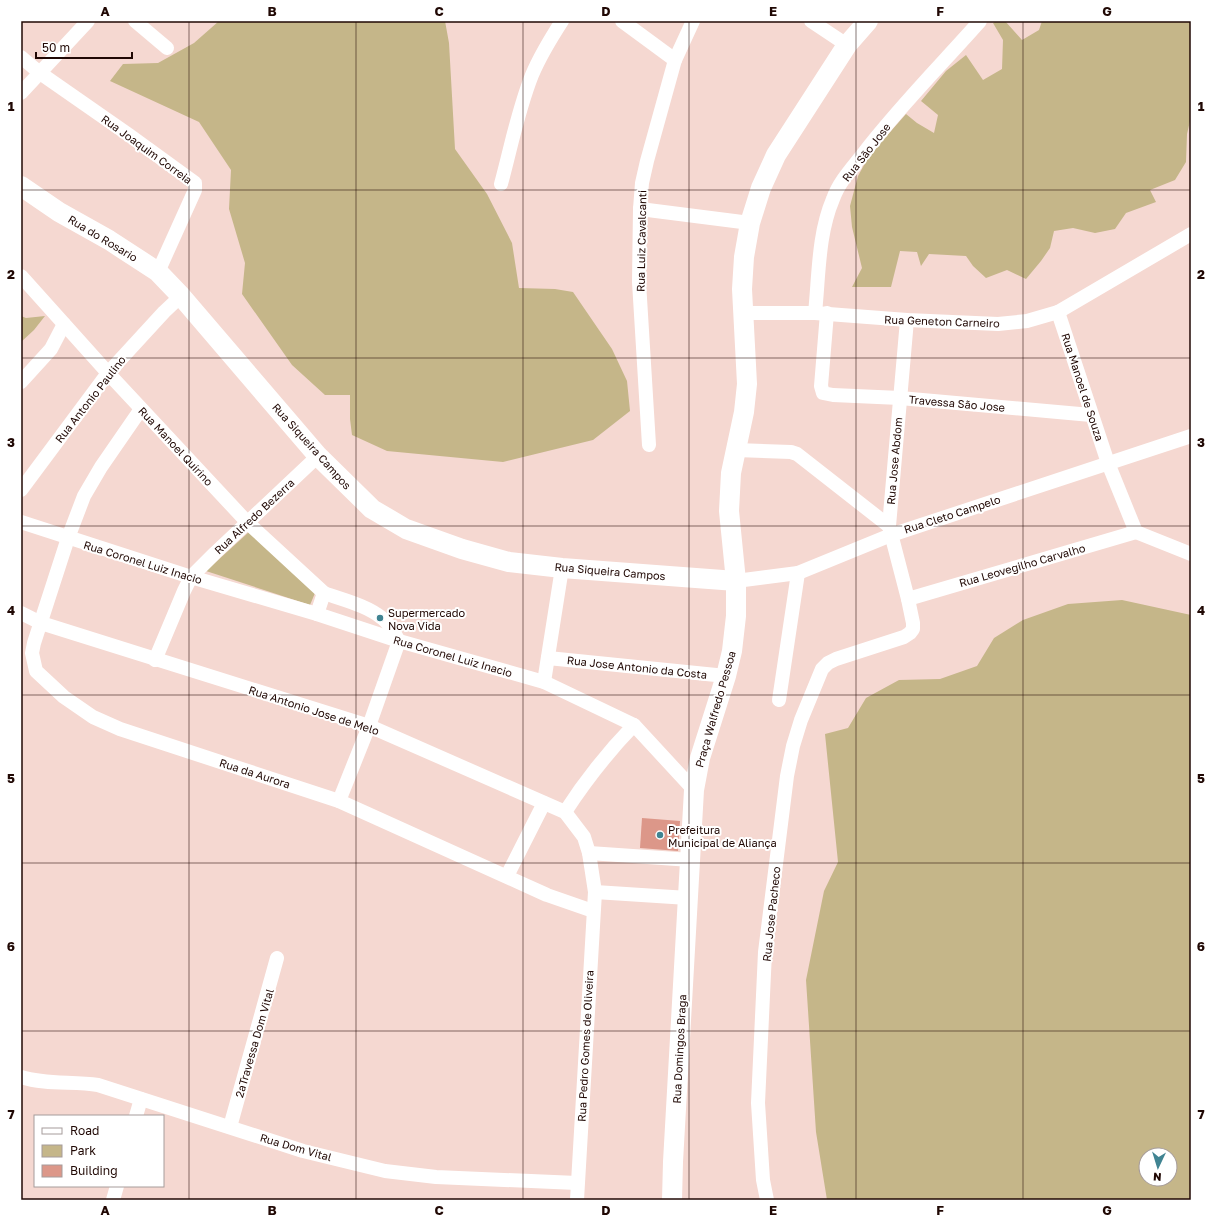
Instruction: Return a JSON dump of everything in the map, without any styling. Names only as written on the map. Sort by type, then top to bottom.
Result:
[{"type":"main road","name":"Praça Walfredo Pessoa","points":[[688,898],[694,790],[700,758],[726,676],[732,651],[736,616],[736,581],[729,512],[731,473],[744,412],[747,384],[742,289],[744,257],[750,223],[761,188],[776,155],[847,45],[868,21]]},
{"type":"main road","name":"Rua do Rosario","points":[[21,186],[59,212],[109,240],[158,272],[181,296]]},
{"type":"main road","name":"Rua Siqueira Campos","points":[[181,296],[318,456],[372,509],[406,529],[462,550],[509,562],[562,568],[736,581]]},
{"type":"main road","name":"Rua Domingos Braga","points":[[672,1200],[688,898]]},
{"type":"street","points":[[21,93],[88,21]]},
{"type":"street","points":[[135,21],[167,48]]},
{"type":"street","points":[[501,184],[532,74],[562,21]]},
{"type":"street","points":[[622,21],[675,60]]},
{"type":"street","name":"Rua Luiz Cavalcanti","points":[[649,445],[640,282],[640,209],[642,183],[675,60],[693,21]]},
{"type":"street","points":[[811,21],[847,45]]},
{"type":"street","name":"Rua São Jose","points":[[823,393],[821,386],[822,239],[833,198],[840,184],[877,135],[980,21]]},
{"type":"street","name":"Rua Joaquim Correia","points":[[21,56],[40,73],[195,183],[195,190],[158,272]]},
{"type":"street","points":[[640,209],[750,223]]},
{"type":"street","name":"Rua Geneton Carneiro","points":[[743,313],[821,313],[907,320],[998,324],[1027,321],[1058,312],[1191,234]]},
{"type":"street","name":"Rua Manoel Quirino","points":[[21,276],[108,373],[247,522],[324,593]]},
{"type":"street","name":"Rua Antonio Paulino","points":[[21,490],[108,373],[164,312],[181,296]]},
{"type":"street","name":"Rua Manoel de Souza","points":[[1058,312],[1108,463],[1136,532]]},
{"type":"street","name":"Rua Jose Abdom","points":[[907,320],[890,530],[908,599]]},
{"type":"street","points":[[21,382],[51,349],[64,324]]},
{"type":"street","name":"Travessa São Jose","points":[[823,393],[833,395],[900,398],[1091,415]]},
{"type":"street","name":"Rua da Aurora","points":[[142,409],[101,467],[84,496],[68,538],[32,653],[36,671],[64,697],[93,717],[120,728],[339,801],[546,895],[593,911]]},
{"type":"street","name":"Rua Cleto Campelo","points":[[736,581],[798,573],[890,530],[1191,436]]},
{"type":"street","points":[[736,450],[791,452],[797,454],[890,530]]},
{"type":"street","name":"Rua Alfredo Bezerra","points":[[155,660],[191,577],[318,456]]},
{"type":"street","name":"Rua Coronel Luiz Inacio","points":[[21,522],[191,577],[317,614],[399,641],[544,682],[634,725],[694,790]]},
{"type":"street","points":[[1136,532],[1191,554]]},
{"type":"street","name":"Rua Leovegilho Carvalho","points":[[908,599],[1136,532]]},
{"type":"street","points":[[544,682],[562,568]]},
{"type":"street","points":[[779,700],[798,573]]},
{"type":"street","points":[[317,614],[324,593],[372,611],[387,623],[399,641],[369,726],[339,801]]},
{"type":"street","name":"Rua Jose Pacheco","points":[[767,1200],[763,1180],[758,1102],[765,952],[785,790],[793,746],[801,720],[822,669],[828,663],[836,659],[904,637],[910,633],[913,629],[913,623],[908,599]]},
{"type":"street","points":[[21,613],[41,623]]},
{"type":"street","name":"Rua Antonio Jose de Melo","points":[[41,623],[369,726],[565,812],[584,837],[589,853],[595,892]]},
{"type":"street","name":"Rua Jose Antonio da Costa","points":[[548,658],[726,676]]},
{"type":"street","points":[[565,812],[599,762],[634,725]]},
{"type":"street","points":[[507,876],[544,803]]},
{"type":"street","points":[[589,853],[691,860]]},
{"type":"street","points":[[595,892],[688,898]]},
{"type":"street","name":"Rua Pedro Gomes de Oliveira","points":[[577,1200],[595,892]]},
{"type":"street","name":"2ªTravessa Dom Vital","points":[[230,1127],[278,958]]},
{"type":"street","name":"Rua Dom Vital","points":[[21,1076],[42,1081],[98,1085],[303,1151],[385,1171],[436,1177],[577,1183]]},
{"type":"street","points":[[136,1115],[141,1099]]},
{"type":"street","points":[[113,1200],[117,1187]]},
{"type":"green space","points":[[219,21],[445,21],[449,43],[455,149],[487,194],[512,243],[519,288],[555,289],[573,292],[612,349],[627,381],[630,411],[593,440],[503,462],[387,451],[352,435],[350,395],[325,395],[292,365],[242,294],[245,263],[229,209],[231,170],[199,122],[110,81],[123,64],[158,63],[194,43]]},
{"type":"green space","points":[[997,21],[1005,21],[1022,40],[1039,30],[1042,21],[1191,21],[1191,117],[1187,134],[1186,162],[1175,180],[1150,190],[1156,202],[1126,213],[1115,229],[1095,233],[1073,228],[1054,231],[1050,248],[1026,279],[1007,270],[986,278],[973,266],[966,256],[929,254],[921,266],[917,252],[900,251],[891,287],[852,287],[862,268],[852,227],[850,206],[858,176],[869,156],[906,114],[917,123],[934,133],[938,115],[921,101],[946,71],[966,55],[983,80],[1002,69],[1003,40],[993,23]]},
{"type":"green space","points":[[21,316],[26,318],[45,316],[34,330],[21,342]]},
{"type":"green space","points":[[250,531],[315,593],[310,605],[206,571]]},
{"type":"green space","points":[[1122,600],[1191,615],[1191,1200],[827,1200],[816,1132],[806,980],[824,891],[838,862],[825,734],[848,728],[866,698],[899,680],[940,679],[977,666],[994,638],[1023,620],[1068,604]]},
{"type":"building","name":"Prefeitura Municipal de Aliança","points":[[642,818],[680,821],[678,851],[640,848]]},
{"type":"place","name":"Supermercado Nova Vida","points":[[380,618]]},
{"type":"place","name":"Prefeitura Municipal de Aliança","points":[[660,835]]}]
